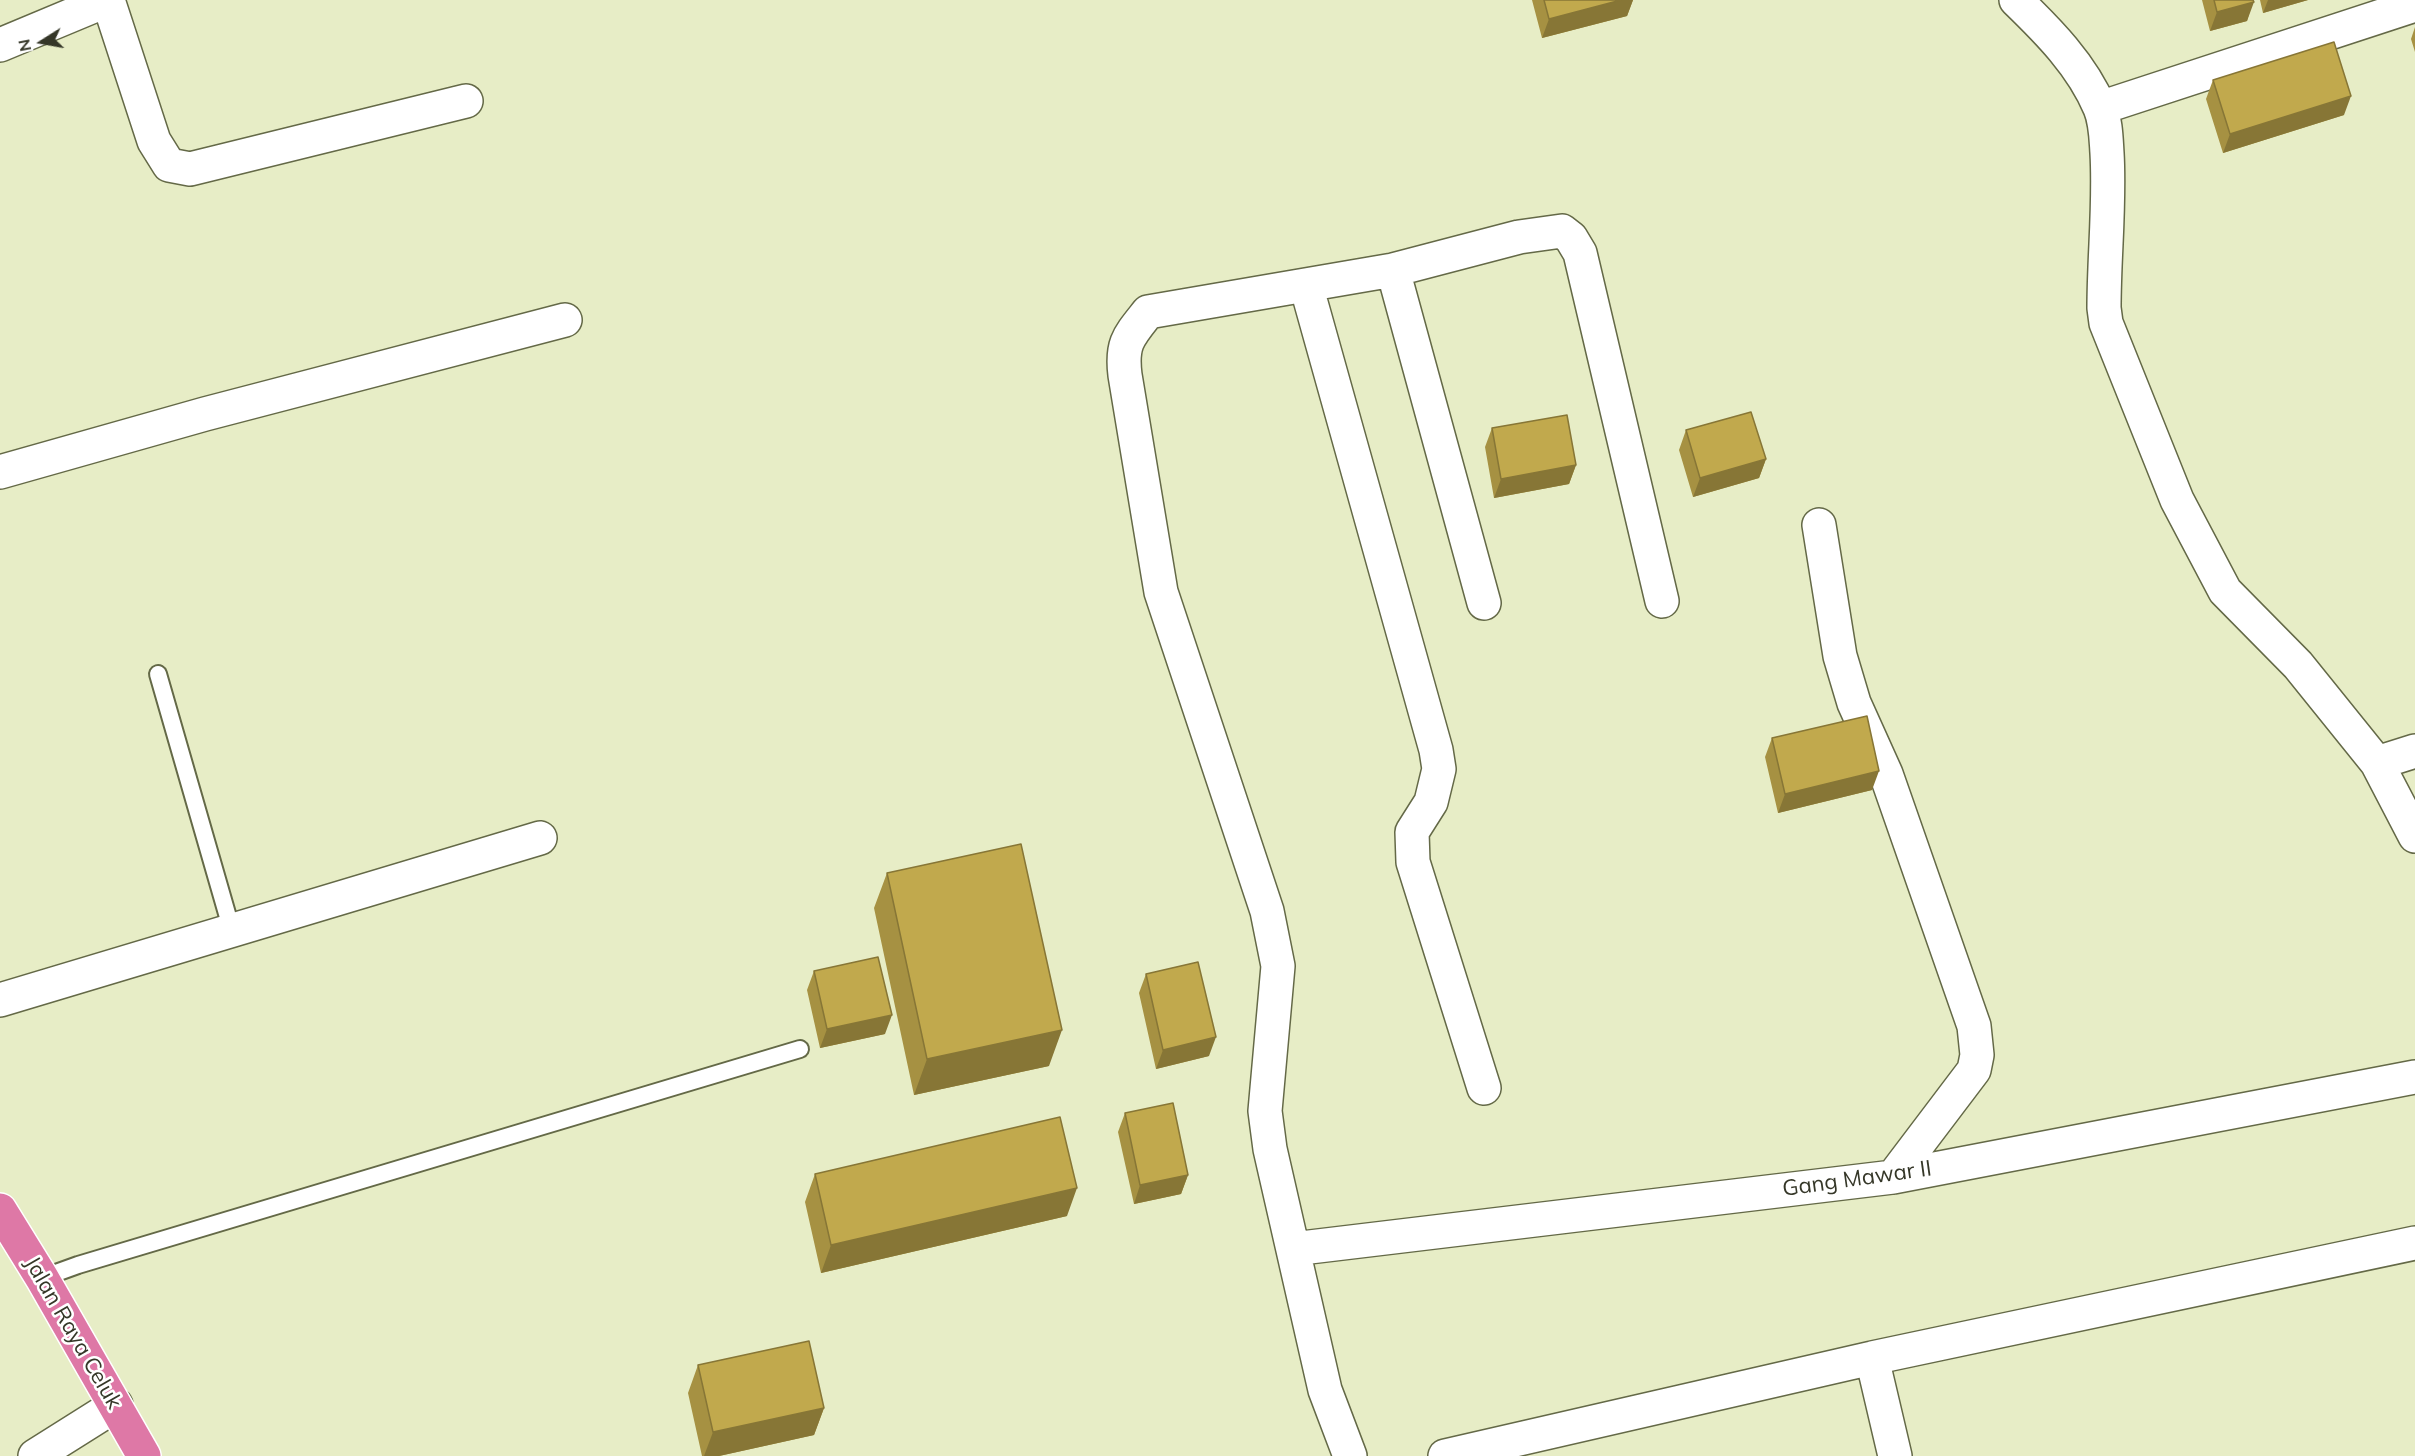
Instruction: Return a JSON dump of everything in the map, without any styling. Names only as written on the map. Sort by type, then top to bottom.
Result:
[{"type":"highway","name":"Jalan Raya Celuk","points":[[0,1210],[42,1278],[144,1456]]},
{"type":"street","points":[[0,45],[108,0],[154,141],[170,165],[190,169],[466,101]]},
{"type":"street","points":[[2016,0],[2053,36],[2077,68],[2100,108],[2105,127],[2108,177],[2103,308],[2106,323],[2177,500],[2225,591],[2298,665],[2377,763],[2415,836]]},
{"type":"street","points":[[2100,108],[2415,5]]},
{"type":"street","points":[[1350,1456],[1325,1389],[1270,1149],[1265,1111],[1278,966],[1274,940],[1267,911],[1161,592],[1122,356],[1126,340],[1148,312],[1393,270],[1550,231],[1562,231],[1571,238],[1580,253],[1662,601]]},
{"type":"street","points":[[1393,270],[1484,603]]},
{"type":"street","points":[[1306,285],[1436,750],[1438,769],[1431,802],[1412,832],[1413,862],[1484,1088]]},
{"type":"street","points":[[0,472],[205,414],[565,320]]},
{"type":"street","points":[[1819,525],[1840,656],[1854,702],[1886,774],[1974,1026],[1977,1055],[1974,1070],[1893,1177]]},
{"type":"street","points":[[2377,763],[2415,751]]},
{"type":"street","points":[[0,1000],[540,838]]},
{"type":"street","name":"Gang Mawar II","points":[[1293,1249],[1893,1177],[2415,1077]]},
{"type":"street","points":[[1444,1456],[1872,1358],[2415,1243]]},
{"type":"street","points":[[1872,1358],[1895,1456]]},
{"type":"street","points":[[35,1456],[116,1406]]},
{"type":"lane","points":[[158,674],[232,931]]},
{"type":"lane","points":[[42,1278],[89,1261],[800,1049]]},
{"type":"building","points":[[1544,0],[1621,0],[1549,19]]},
{"type":"building","points":[[2214,0],[2253,0],[2254,2],[2217,12]]},
{"type":"building","points":[[2334,42],[2351,96],[2230,134],[2213,80]]},
{"type":"building","points":[[1751,412],[1766,459],[1700,478],[1686,430]]},
{"type":"building","points":[[1567,415],[1576,465],[1501,479],[1492,428]]},
{"type":"building","points":[[1867,716],[1879,771],[1785,794],[1772,738]]},
{"type":"building","points":[[1021,844],[1062,1030],[927,1059],[887,873]]},
{"type":"building","points":[[878,957],[892,1015],[827,1029],[814,971]]},
{"type":"building","points":[[1198,962],[1216,1037],[1163,1050],[1146,974]]},
{"type":"building","points":[[1173,1103],[1188,1175],[1140,1185],[1125,1113]]},
{"type":"building","points":[[1060,1117],[1077,1188],[831,1245],[815,1174]]},
{"type":"building","points":[[809,1341],[824,1408],[713,1432],[698,1365]]}]
